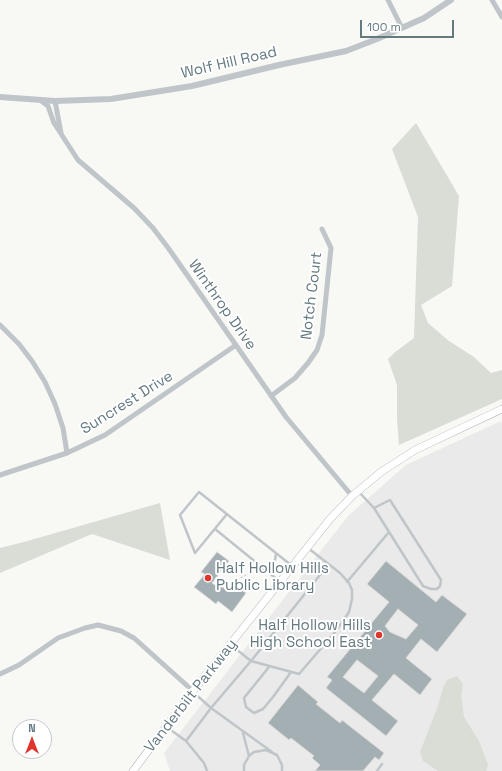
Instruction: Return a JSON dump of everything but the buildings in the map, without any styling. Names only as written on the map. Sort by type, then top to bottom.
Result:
[{"type":"main road","name":"Vanderbilt Parkway","points":[[133,771],[193,691],[330,519],[352,496],[381,472],[415,450],[502,409]]},
{"type":"street","points":[[388,0],[402,28]]},
{"type":"street","name":"Wolf Hill Road","points":[[0,97],[55,101],[111,99],[192,86],[346,51],[424,18],[451,0]]},
{"type":"street","points":[[492,0],[502,17]]},
{"type":"street","name":"Winthrop Drive","points":[[40,100],[48,106],[54,123],[62,138],[78,160],[134,208],[153,228],[286,417],[352,496]]},
{"type":"street","name":"Winthrop Drive","points":[[55,101],[62,138]]},
{"type":"street","name":"Notch Court","points":[[271,396],[295,378],[308,363],[317,350],[322,334],[331,248],[322,229]]},
{"type":"street","points":[[0,325],[19,344],[45,382],[55,404],[63,428],[68,453]]},
{"type":"street","name":"Suncrest Drive","points":[[0,475],[68,453],[105,435],[236,345]]},
{"type":"street","points":[[0,674],[19,665],[58,638],[98,625],[121,631],[134,638],[193,691]]},
{"type":"lane","points":[[358,491],[374,508],[423,586],[431,589],[437,589],[440,586],[441,580],[390,500],[374,508]]},
{"type":"lane","points":[[227,514],[195,553],[180,515],[199,492],[227,514],[276,553],[293,566]]},
{"type":"lane","points":[[215,529],[280,582]]},
{"type":"lane","points":[[347,582],[389,532]]},
{"type":"lane","points":[[231,645],[251,661],[299,674],[336,631],[349,612],[352,590],[340,573],[308,548]]},
{"type":"lane","points":[[263,568],[273,563],[276,553]]},
{"type":"lane","points":[[186,741],[211,708],[328,565]]},
{"type":"lane","points":[[269,667],[244,698],[246,707],[254,713],[263,709],[291,672]]},
{"type":"lane","points":[[193,691],[211,708],[272,752],[280,760],[282,771]]},
{"type":"lane","points":[[167,727],[186,741],[204,763],[207,771]]},
{"type":"lane","points":[[243,732],[249,756]]},
{"type":"lane","points":[[244,771],[244,765],[249,756],[260,750],[272,752]]},
{"type":"lane","points":[[377,771],[382,764]]},
{"type":"path","points":[[222,587],[248,574]]},
{"type":"shaded area","points":[[416,123],[459,196],[452,286],[421,305],[428,323],[449,341],[474,357],[491,373],[502,370],[502,399],[399,445],[397,385],[388,359],[414,338],[418,217],[392,149]]},
{"type":"shaded area","name":"Half Hollow Hills High School East","points":[[501,421],[502,771],[170,771],[164,753],[348,516],[406,465]]},
{"type":"shaded area","points":[[160,503],[170,560],[92,534],[0,573],[0,548]]},
{"type":"shaded area","points":[[457,676],[463,684],[461,696],[464,717],[479,741],[488,765],[486,771],[438,771],[423,761],[420,752],[438,706],[443,688],[447,680]]},
{"type":"place","name":"Half Hollow Hills Public Library","points":[[208,578]]},
{"type":"place","name":"Half Hollow Hills High School East","points":[[379,635]]}]
